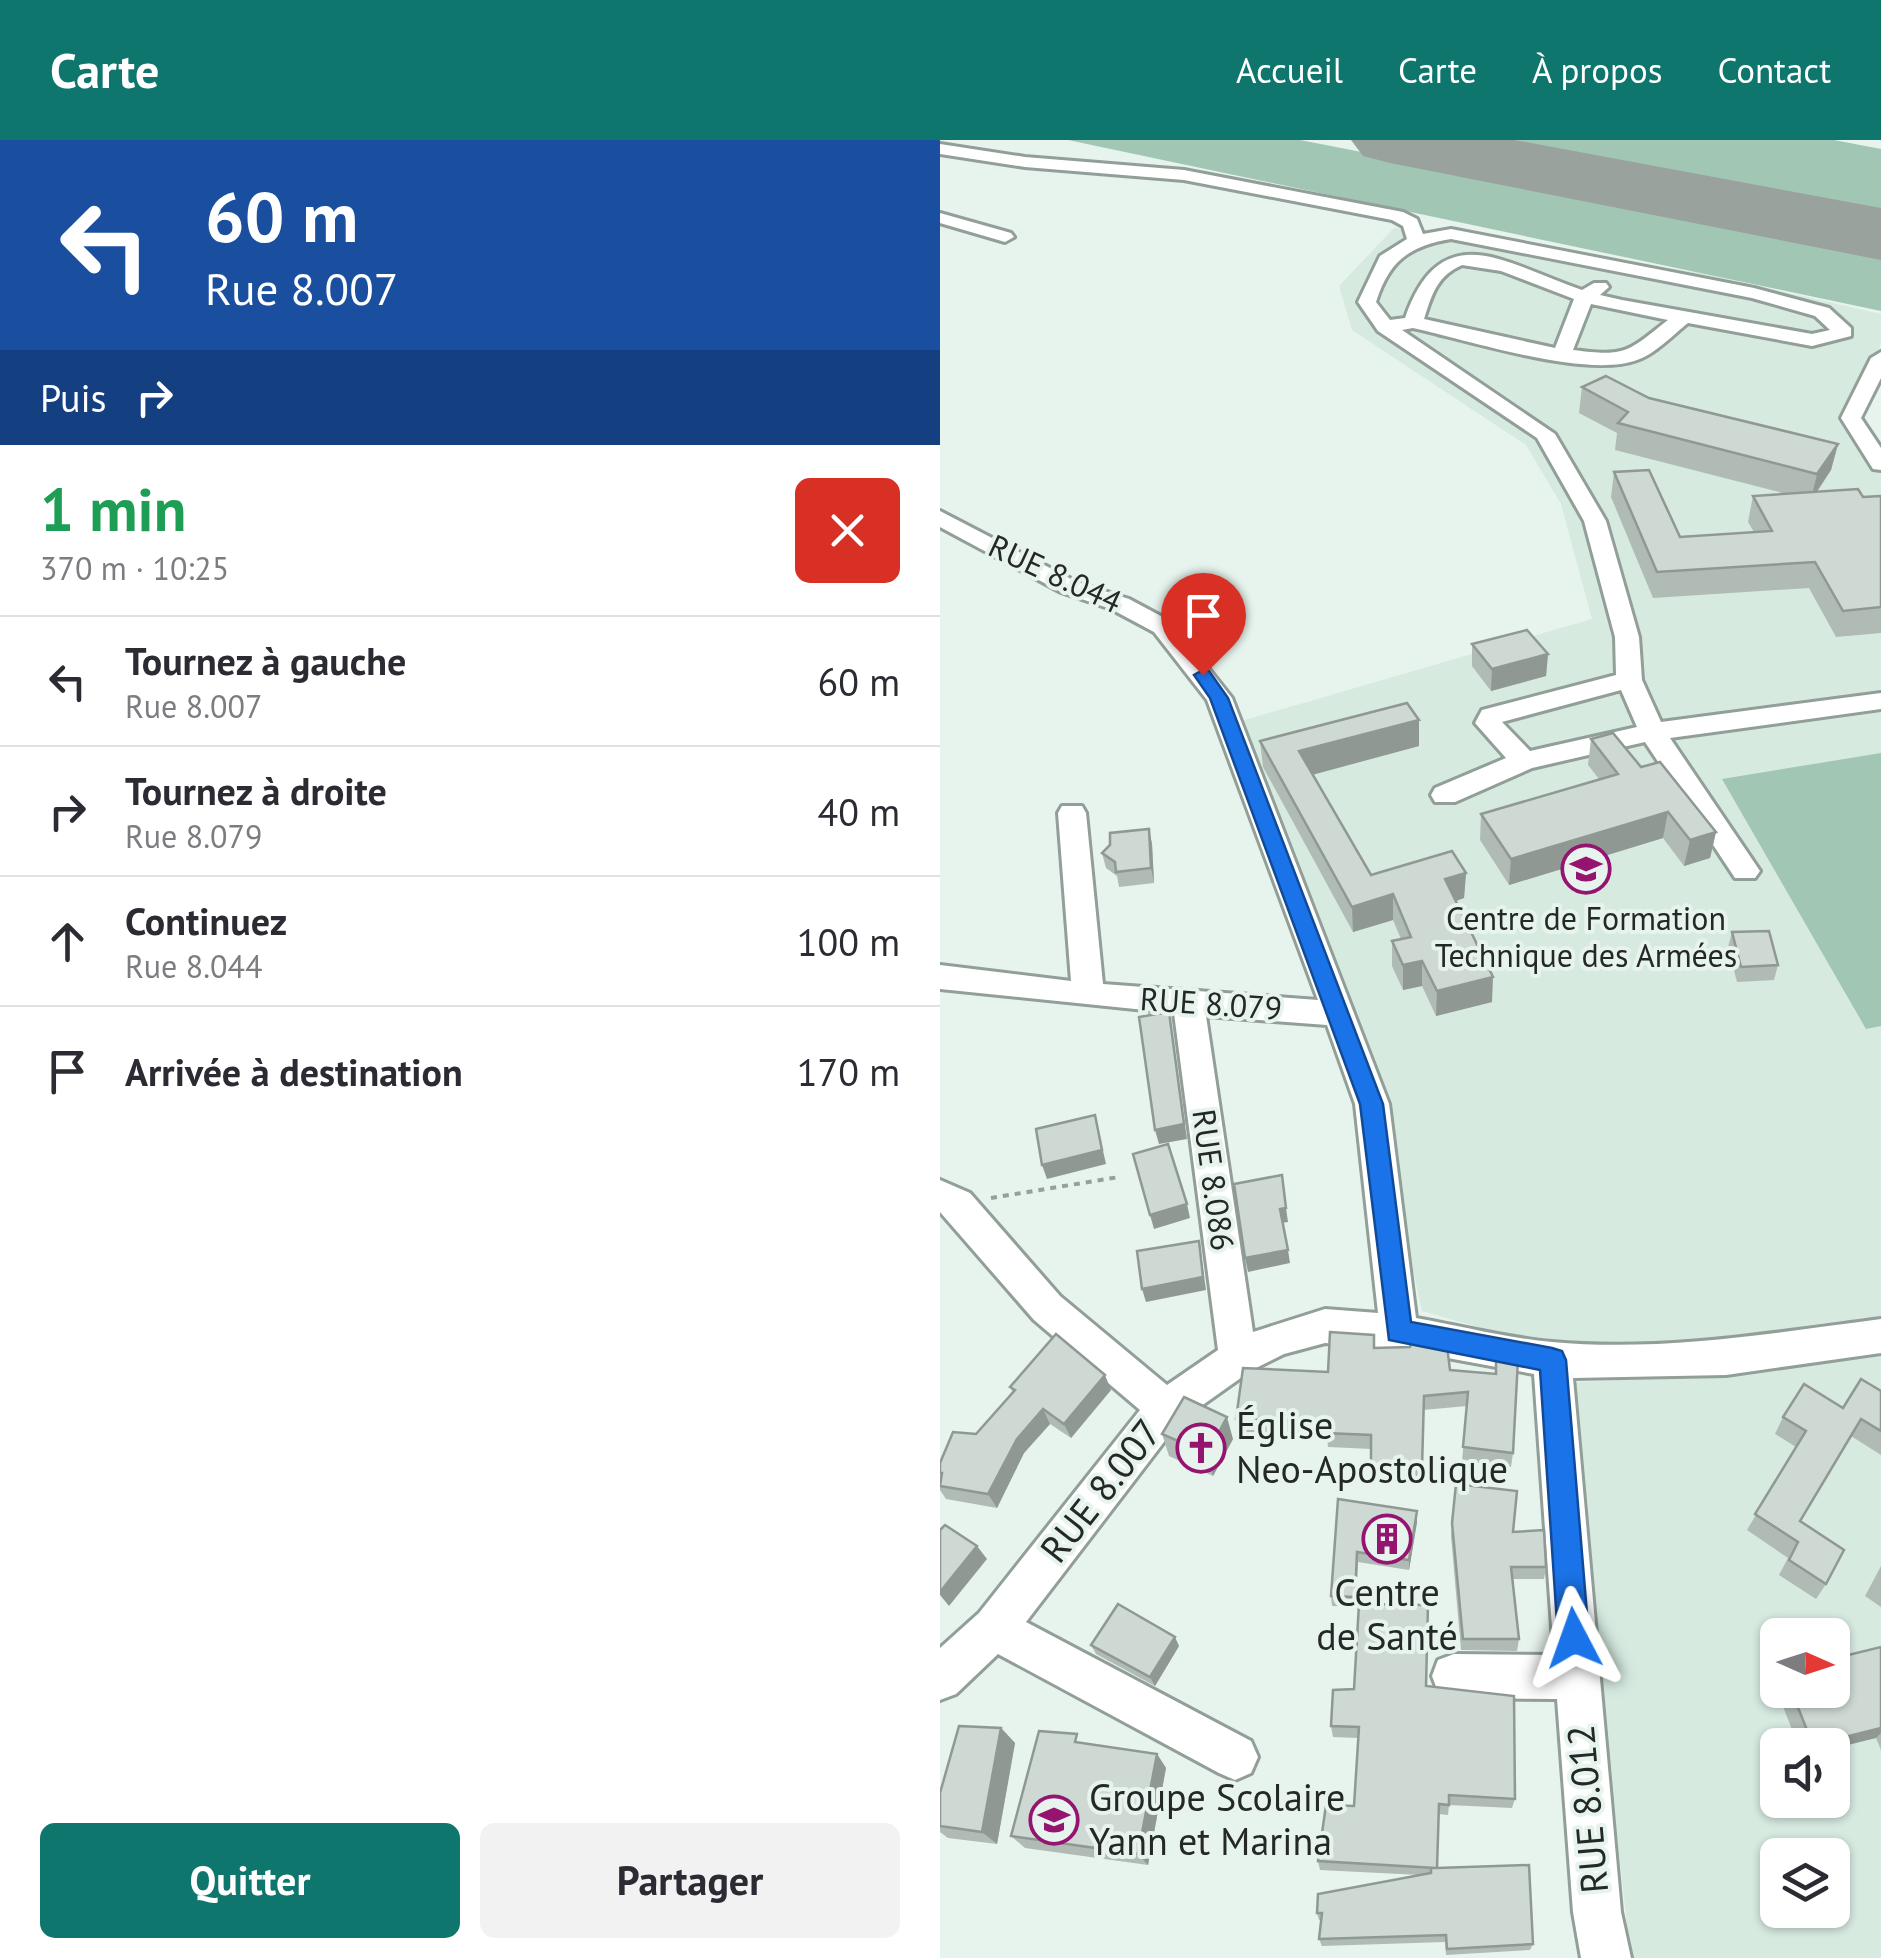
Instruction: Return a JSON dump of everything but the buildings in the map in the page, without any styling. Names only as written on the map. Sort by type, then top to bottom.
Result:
[{"type":"street","points":[[940,149],[1025,162],[1210,178],[1397,216],[1411,223],[1416,239]]},
{"type":"street","points":[[940,218],[1005,238]]},
{"type":"street","points":[[1481,257],[1584,297],[1812,340],[1844,332],[1822,312],[1732,288],[1451,234],[1416,239],[1384,262],[1372,282],[1367,302],[1385,327],[1545,434],[1595,521],[1627,637],[1629,680],[1652,732],[1745,871]]},
{"type":"street","points":[[1414,322],[1420,292],[1442,266],[1481,257],[1502,243]]},
{"type":"street","points":[[1562,355],[1584,297],[1630,270]]},
{"type":"street","points":[[1732,288],[1732,322]]},
{"type":"street","points":[[1385,327],[1414,322],[1562,355],[1613,362],[1635,356],[1684,317]]},
{"type":"street","points":[[1881,358],[1851,418],[1881,464]]},
{"type":"street","name":"RUE 8.044","points":[[940,518],[1069,586],[1120,604],[1164,628],[1187,652],[1219,698],[1338,1014]]},
{"type":"street","points":[[1524,761],[1488,723],[1491,716],[1629,680]]},
{"type":"street","points":[[1445,794],[1524,761],[1652,732],[1881,701]]},
{"type":"street","points":[[1072,814],[1088,994]]},
{"type":"street","name":"RUE 8.079","points":[[940,977],[1088,994],[1338,1014]]},
{"type":"street","name":"RUE 8.086","points":[[1188,1002],[1238,1358]]},
{"type":"street","points":[[1338,1014],[1372,1104],[1398,1332]]},
{"type":"street","points":[[949,1199],[1047,1308],[1166,1408]]},
{"type":"street","name":"RUE 8.007","points":[[940,1678],[994,1628],[1166,1408],[1238,1358],[1276,1339],[1325,1326],[1398,1332],[1552,1360],[1726,1358],[1881,1336]]},
{"type":"street","name":"RUE 8.012","points":[[1552,1360],[1597,1912],[1606,1958]]},
{"type":"street","points":[[994,1628],[1236,1756]]},
{"type":"street","points":[[1454,1676],[1576,1677]]},
{"type":"path","points":[[949,1199],[1119,1177]]},
{"type":"shaded area","name":"Centre de Formation Technique des Armées","points":[[1394,228],[1701,273],[1881,314],[1881,344],[1847,418],[1881,468],[1881,1326],[1710,1352],[1550,1348],[1422,1311],[1402,1220],[1231,724],[1592,619],[1561,504],[1526,445],[1352,330],[1339,286]]},
{"type":"shaded area","points":[[1881,1354],[1881,1958],[1631,1958],[1564,1383],[1709,1375]]},
{"type":"green space","points":[[1068,140],[1300,140],[1881,253],[1881,311]]},
{"type":"green space","points":[[1464,140],[1834,140],[1881,149],[1881,218]]},
{"type":"green space","points":[[1881,753],[1881,1026],[1866,1029],[1722,779]]},
{"type":"runway","points":[[1390,140],[1881,234]]},
{"type":"place","name":"Centre de Formation Technique des Armées","points":[[1586,869]]},
{"type":"place","name":"Église Neo-Apostolique","points":[[1201,1448]]},
{"type":"place","name":"Centre de Santé","points":[[1387,1539]]},
{"type":"place","name":"Groupe Scolaire Yann et Marina","points":[[1054,1820]]},
{"type":"route","points":[[1203,675],[1219,698],[1372,1104],[1398,1332],[1552,1360],[1574,1638]]}]
